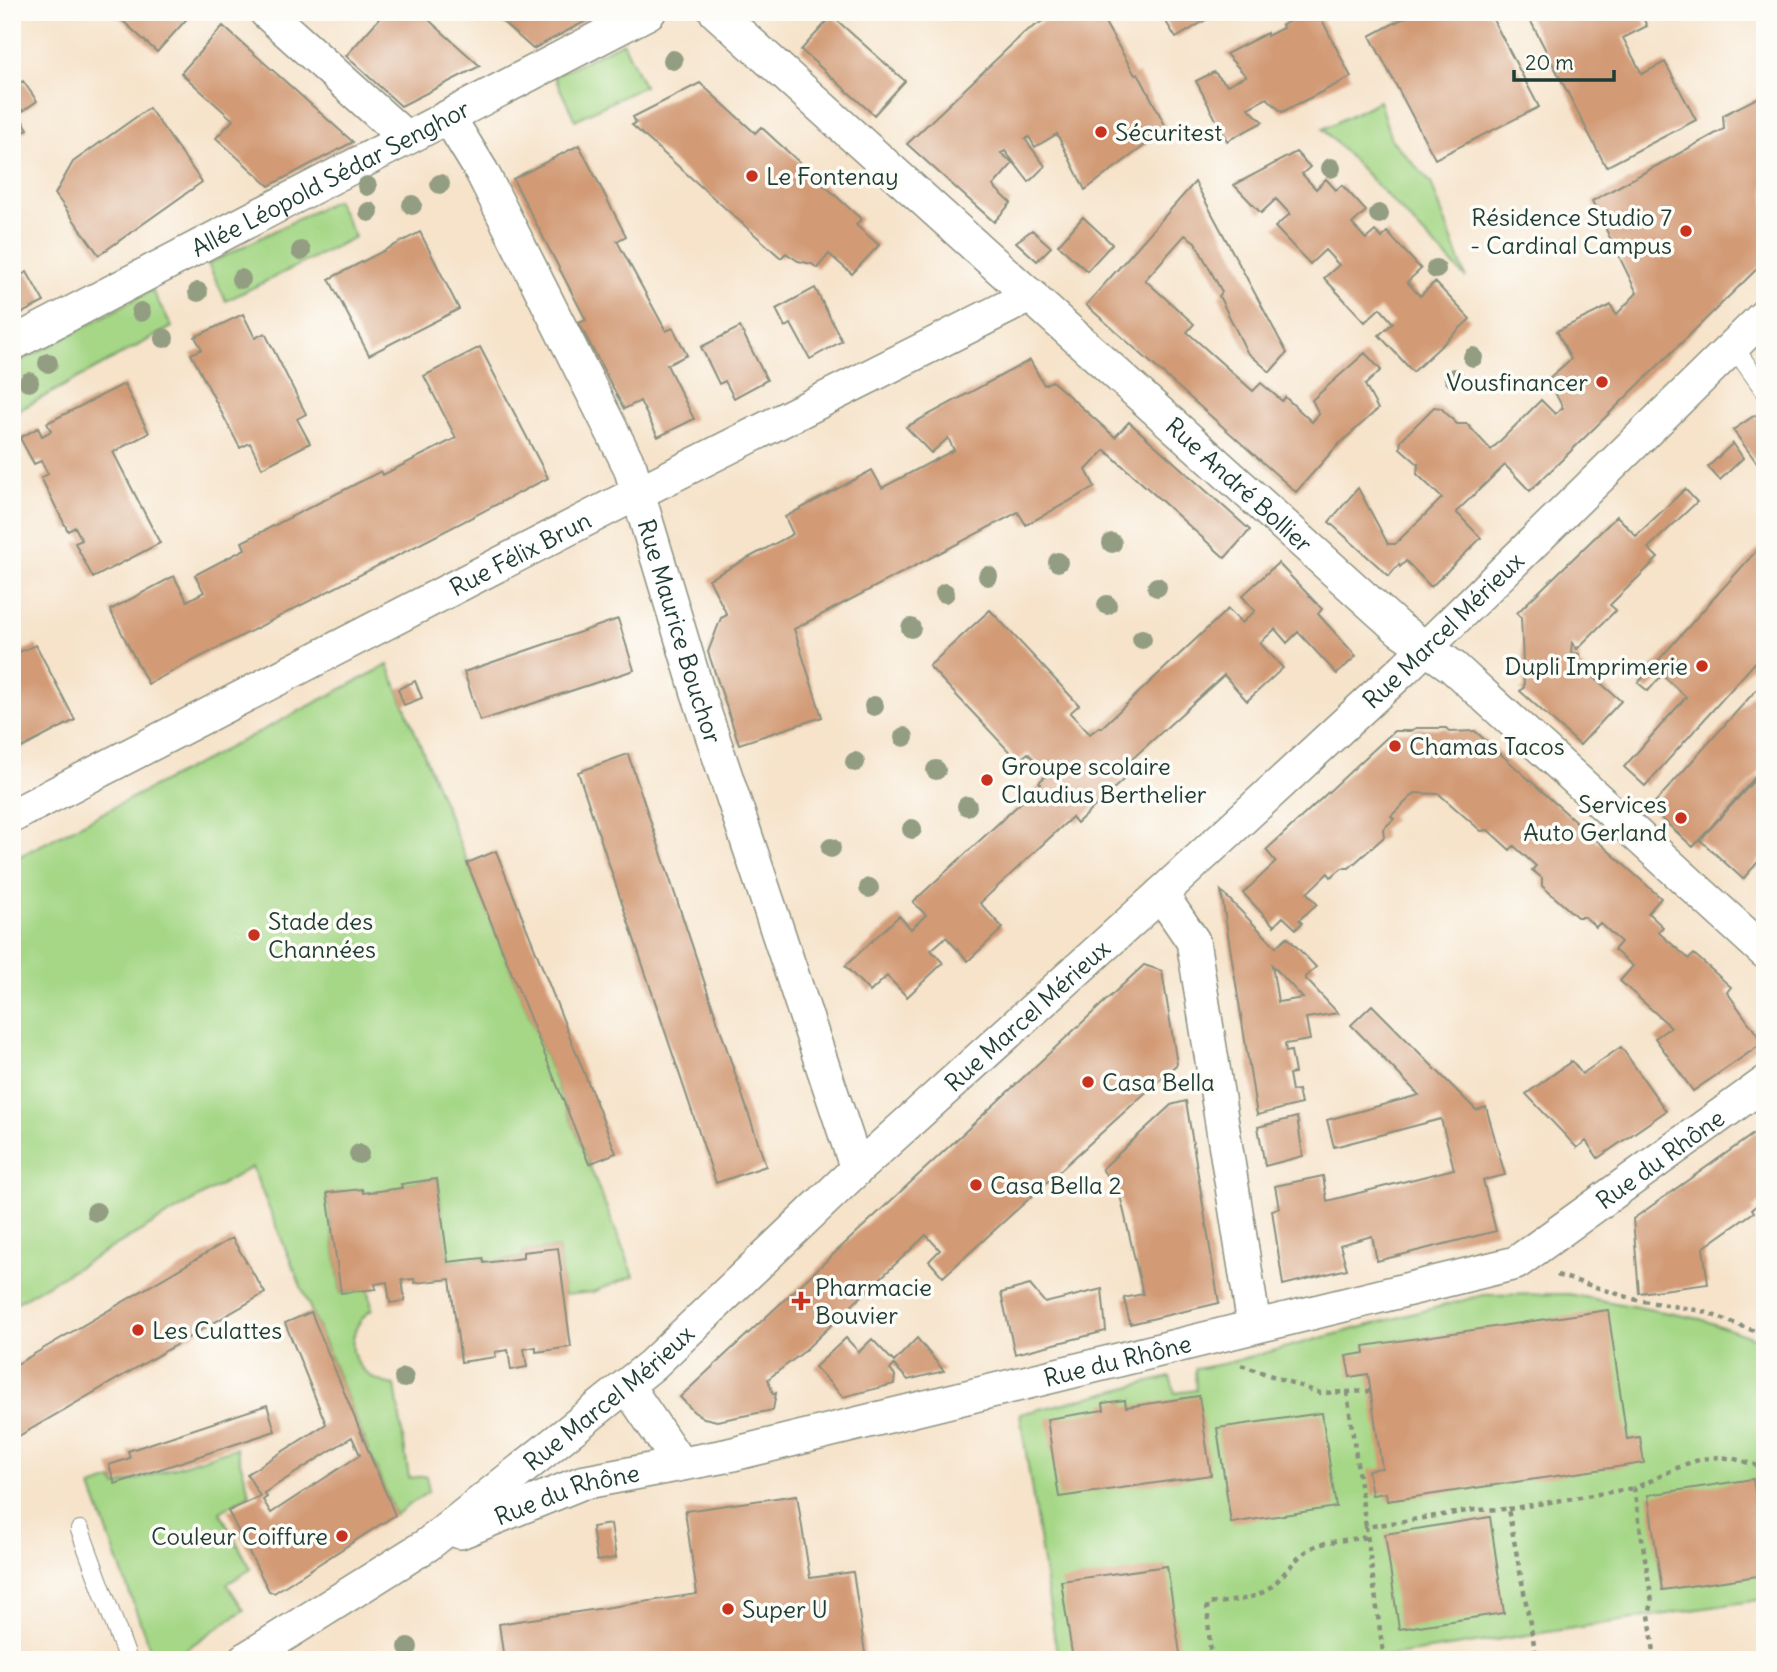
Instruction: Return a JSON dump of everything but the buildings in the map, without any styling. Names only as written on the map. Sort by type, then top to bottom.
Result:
[{"type":"street","points":[[266,12],[405,138]]},
{"type":"street","name":"Allée Léopold Sédar Senghor","points":[[12,344],[649,12]]},
{"type":"street","name":"Rue André Bollier","points":[[732,17],[1031,295],[1399,629],[1453,667],[1765,952]]},
{"type":"street","name":"Rue Maurice Bouchor","points":[[449,118],[482,172],[631,467],[698,693],[857,1169]]},
{"type":"street","name":"Rue Félix Brun","points":[[12,816],[1031,295]]},
{"type":"street","name":"Rue Marcel Mérieux","points":[[244,1660],[427,1545],[652,1366],[857,1169],[1161,894],[1426,648],[1765,315]]},
{"type":"street","points":[[1161,894],[1193,940],[1254,1325]]},
{"type":"street","name":"Rue du Rhône","points":[[427,1545],[581,1483],[725,1456],[1516,1262],[1765,1083]]},
{"type":"street","points":[[627,1386],[680,1464]]},
{"type":"lane","points":[[1733,346],[1765,391]]},
{"type":"lane","points":[[80,1530],[128,1660]]},
{"type":"path","points":[[1516,1262],[1637,1300],[1702,1311],[1765,1335]]},
{"type":"path","points":[[1239,1360],[1241,1366],[1320,1393],[1370,1391]]},
{"type":"path","points":[[1347,1392],[1384,1660]]},
{"type":"path","points":[[1366,1527],[1474,1510],[1508,1509],[1634,1488],[1707,1457],[1729,1458],[1765,1468]]},
{"type":"path","points":[[1634,1488],[1651,1602],[1648,1615],[1655,1660]]},
{"type":"path","points":[[1508,1509],[1536,1660]]},
{"type":"path","points":[[1211,1660],[1207,1604],[1246,1598],[1264,1592],[1274,1585],[1295,1561],[1316,1546],[1367,1537]]},
{"type":"green space","points":[[623,42],[644,86],[575,120],[554,76]]},
{"type":"green space","points":[[1379,101],[1391,139],[1431,183],[1466,278],[1323,129]]},
{"type":"green space","points":[[336,200],[355,237],[226,301],[208,264]]},
{"type":"green space","points":[[152,290],[172,327],[12,414],[12,366]]},
{"type":"green space","name":"Stade des Channées","points":[[388,665],[634,1276],[593,1292],[564,1295],[558,1248],[523,1252],[523,1258],[484,1263],[483,1258],[448,1262],[437,1179],[402,1184],[402,1188],[363,1193],[362,1189],[327,1194],[341,1293],[369,1289],[372,1309],[361,1320],[355,1332],[354,1355],[368,1375],[395,1385],[409,1478],[426,1476],[429,1491],[395,1515],[252,1167],[12,1305],[12,860]]},
{"type":"green space","points":[[1568,1294],[1700,1319],[1765,1342],[1765,1599],[1363,1660],[1058,1660],[1020,1414],[1170,1377],[1175,1393],[1196,1390],[1195,1369],[1227,1363],[1483,1295]]},
{"type":"green space","points":[[236,1448],[250,1494],[220,1512],[251,1569],[227,1584],[244,1610],[173,1658],[150,1649],[91,1487],[112,1480],[116,1486]]},
{"type":"place","name":"Sécuritest","points":[[1101,132]]},
{"type":"place","name":"Le Fontenay","points":[[752,176]]},
{"type":"place","name":"Résidence Studio 7 - Cardinal Campus","points":[[1686,231]]},
{"type":"place","name":"Vousfinancer","points":[[1602,382]]},
{"type":"place","name":"Dupli Imprimerie","points":[[1702,666]]},
{"type":"place","name":"Chamas Tacos","points":[[1395,746]]},
{"type":"place","name":"Groupe scolaire Claudius Berthelier","points":[[987,780]]},
{"type":"place","name":"Services Auto Gerland","points":[[1681,818]]},
{"type":"place","name":"Stade des Channées","points":[[254,935]]},
{"type":"place","name":"Casa Bella","points":[[1088,1082]]},
{"type":"place","name":"Casa Bella 2","points":[[976,1185]]},
{"type":"place","name":"Pharmacie Bouvier","points":[[801,1301]]},
{"type":"place","name":"Les Culattes","points":[[138,1330]]},
{"type":"place","name":"Couleur Coiffure","points":[[342,1536]]},
{"type":"place","name":"Super U","points":[[728,1609]]}]
